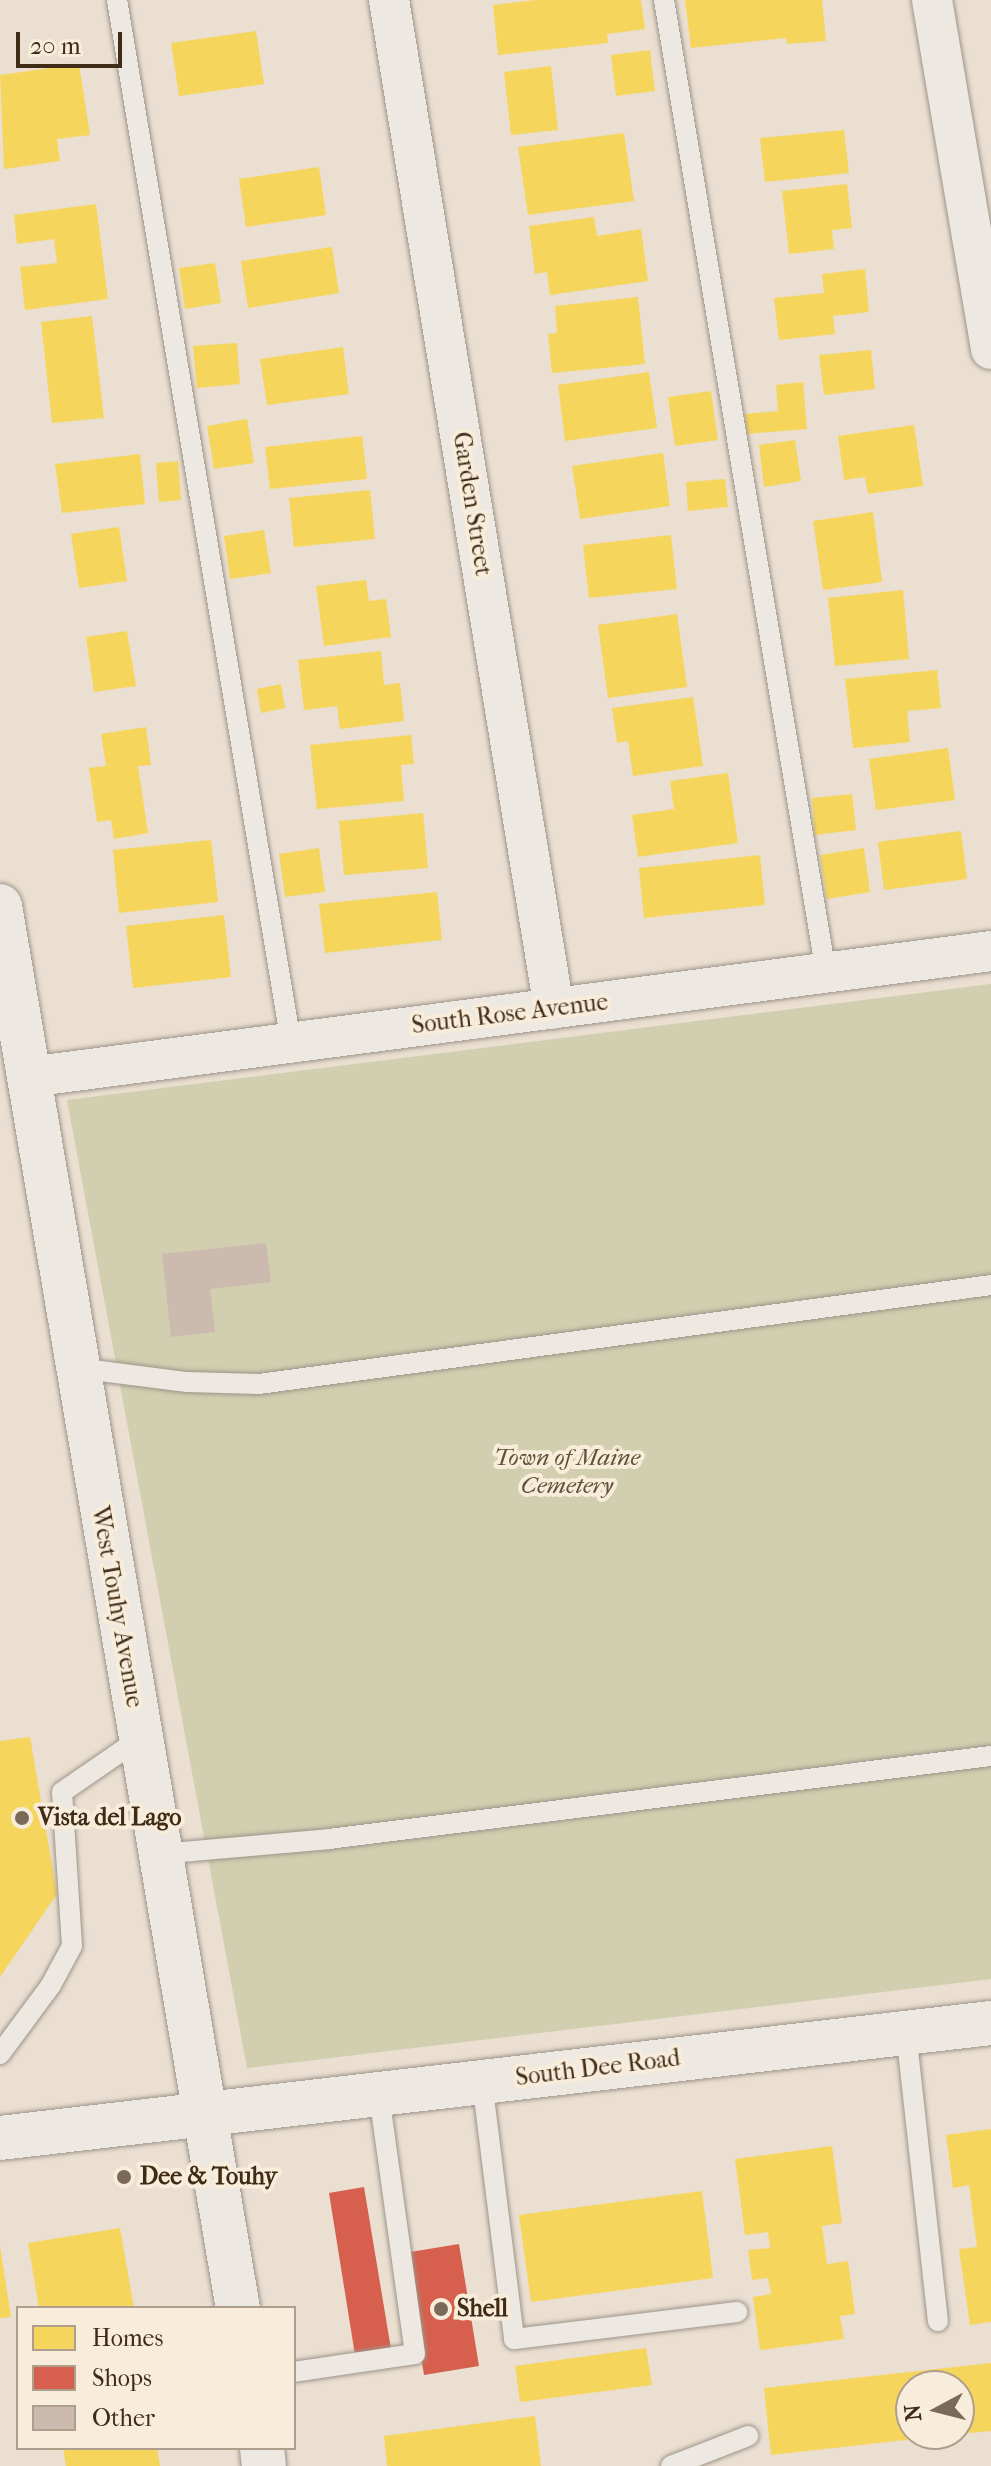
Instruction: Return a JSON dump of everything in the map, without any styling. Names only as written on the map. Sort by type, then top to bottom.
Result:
[{"type":"main road","name":"West Touhy Avenue","points":[[0,906],[238,2306]]},
{"type":"main road","name":"South Dee Road","points":[[0,2138],[991,2023]]},
{"type":"street","name":"Garden Street","points":[[389,0],[554,1009]]},
{"type":"street","points":[[932,0],[991,349]]},
{"type":"street","name":"South Rose Avenue","points":[[29,1077],[991,951]]},
{"type":"lane","points":[[117,0],[291,1043]]},
{"type":"lane","points":[[664,0],[826,973]]},
{"type":"lane","points":[[77,1368],[187,1382],[259,1384],[991,1285]]},
{"type":"lane","points":[[0,2054],[51,1985],[72,1946],[62,1792],[139,1739]]},
{"type":"lane","points":[[159,1854],[329,1839],[991,1756]]},
{"type":"lane","points":[[906,2032],[938,2321]]},
{"type":"lane","points":[[482,2081],[514,2339],[737,2312]]},
{"type":"lane","points":[[296,2372],[415,2354],[379,2093]]},
{"type":"lane","points":[[671,2466],[748,2436]]},
{"type":"green space","name":"Town of Maine Cemetery","points":[[991,984],[991,1979],[247,2068],[67,1100]]},
{"type":"building: Homes","points":[[536,0],[641,0],[645,29],[607,34],[608,43],[498,55],[493,5]]},
{"type":"building: Homes","points":[[685,0],[822,0],[826,41],[787,44],[786,38],[691,48]]},
{"type":"building: Homes","points":[[256,31],[264,84],[179,96],[171,43]]},
{"type":"building: Homes","points":[[650,50],[655,91],[616,96],[611,55]]},
{"type":"building: Homes","points":[[79,64],[90,135],[57,139],[60,161],[4,169],[0,75]]},
{"type":"building: Homes","points":[[551,66],[558,130],[511,135],[504,72]]},
{"type":"building: Homes","points":[[844,130],[849,173],[765,182],[760,138]]},
{"type":"building: Homes","points":[[624,133],[634,201],[528,215],[518,147]]},
{"type":"building: Homes","points":[[319,167],[326,215],[246,227],[239,179]]},
{"type":"building: Homes","points":[[847,184],[852,228],[832,230],[834,249],[789,254],[782,191]]},
{"type":"building: Homes","points":[[96,204],[108,299],[25,310],[20,267],[57,263],[54,239],[17,244],[14,215]]},
{"type":"building: Homes","points":[[594,217],[597,236],[641,229],[648,281],[550,295],[547,272],[535,274],[529,226]]},
{"type":"building: Homes","points":[[332,247],[339,293],[248,308],[241,261]]},
{"type":"building: Homes","points":[[215,263],[221,303],[185,309],[179,268]]},
{"type":"building: Homes","points":[[865,269],[869,312],[833,316],[835,334],[779,340],[774,298],[824,293],[822,274]]},
{"type":"building: Homes","points":[[638,297],[645,364],[552,373],[548,334],[557,333],[555,306]]},
{"type":"building: Homes","points":[[92,316],[104,418],[52,423],[41,322]]},
{"type":"building: Homes","points":[[237,343],[240,384],[197,388],[193,346]]},
{"type":"building: Homes","points":[[343,347],[349,394],[267,405],[260,359]]},
{"type":"building: Homes","points":[[871,350],[875,389],[824,395],[819,355]]},
{"type":"building: Homes","points":[[649,372],[657,428],[565,441],[558,385]]},
{"type":"building: Homes","points":[[803,382],[807,429],[747,434],[745,414],[778,411],[776,385]]},
{"type":"building: Homes","points":[[711,391],[718,440],[675,446],[668,397]]},
{"type":"building: Homes","points":[[247,419],[254,463],[214,469],[207,426]]},
{"type":"building: Homes","points":[[914,425],[923,486],[868,494],[865,477],[844,480],[838,436]]},
{"type":"building: Homes","points":[[362,436],[367,479],[270,489],[265,447]]},
{"type":"building: Homes","points":[[795,440],[801,481],[764,487],[759,445]]},
{"type":"building: Homes","points":[[663,453],[670,506],[580,519],[572,466]]},
{"type":"building: Homes","points":[[140,454],[145,504],[62,513],[55,464]]},
{"type":"building: Homes","points":[[178,461],[181,500],[159,502],[156,463]]},
{"type":"building: Homes","points":[[725,479],[728,507],[688,511],[686,482]]},
{"type":"building: Homes","points":[[370,490],[375,539],[294,547],[289,498]]},
{"type":"building: Homes","points":[[873,512],[882,582],[823,590],[813,521]]},
{"type":"building: Homes","points":[[119,527],[127,581],[79,588],[71,534]]},
{"type":"building: Homes","points":[[264,530],[271,573],[230,579],[224,536]]},
{"type":"building: Homes","points":[[671,535],[677,589],[589,598],[583,545]]},
{"type":"building: Homes","points":[[366,580],[369,601],[386,599],[391,637],[324,646],[316,586]]},
{"type":"building: Homes","points":[[903,590],[909,659],[835,666],[828,598]]},
{"type":"building: Homes","points":[[677,614],[687,687],[608,698],[598,625]]},
{"type":"building: Homes","points":[[127,631],[136,686],[94,692],[86,637]]},
{"type":"building: Homes","points":[[381,651],[384,685],[400,683],[404,721],[340,729],[337,706],[304,710],[298,660]]},
{"type":"building: Homes","points":[[937,670],[941,708],[907,711],[910,742],[853,748],[845,679]]},
{"type":"building: Homes","points":[[281,684],[285,708],[261,713],[257,689]]},
{"type":"building: Homes","points":[[693,697],[703,766],[633,776],[628,741],[617,743],[612,708]]},
{"type":"building: Homes","points":[[146,727],[151,765],[138,766],[148,833],[114,839],[111,820],[97,822],[89,768],[106,766],[101,734]]},
{"type":"building: Homes","points":[[411,735],[414,764],[401,765],[404,801],[317,809],[310,745]]},
{"type":"building: Homes","points":[[948,748],[955,800],[876,810],[869,759]]},
{"type":"building: Homes","points":[[728,773],[738,843],[638,857],[632,815],[674,809],[670,781]]},
{"type":"building: Homes","points":[[852,794],[856,830],[815,835],[812,798]]},
{"type":"building: Homes","points":[[423,813],[428,868],[344,875],[339,821]]},
{"type":"building: Homes","points":[[961,831],[967,879],[884,890],[878,842]]},
{"type":"building: Homes","points":[[211,840],[218,902],[119,913],[113,850]]},
{"type":"building: Homes","points":[[319,848],[325,892],[285,897],[279,854]]},
{"type":"building: Homes","points":[[864,848],[870,892],[827,899],[820,855]]},
{"type":"building: Homes","points":[[760,855],[765,905],[644,918],[639,868]]},
{"type":"building: Homes","points":[[437,892],[442,940],[325,953],[319,904]]},
{"type":"building: Homes","points":[[224,915],[231,977],[133,988],[126,926]]},
{"type":"building: Homes","name":"Vista del Lago","points":[[30,1737],[57,1894],[0,1977],[0,1741]]},
{"type":"building: Homes","points":[[991,2129],[991,2322],[970,2325],[959,2249],[977,2247],[969,2185],[953,2188],[946,2135]]},
{"type":"building: Homes","points":[[832,2146],[842,2223],[822,2226],[827,2264],[848,2261],[855,2314],[840,2316],[844,2339],[760,2350],[753,2297],[771,2294],[768,2278],[752,2280],[748,2250],[770,2248],[768,2232],[745,2235],[735,2159]]},
{"type":"building: Homes","points":[[702,2191],[713,2278],[531,2302],[519,2215]]},
{"type":"building: Homes","points":[[120,2228],[134,2306],[39,2306],[28,2243]]},
{"type":"building: Homes","points":[[0,2246],[11,2317],[0,2318]]},
{"type":"building: Homes","points":[[646,2348],[652,2385],[520,2402],[515,2366]]},
{"type":"building: Homes","points":[[991,2363],[991,2431],[975,2432],[975,2370],[927,2370]]},
{"type":"building: Homes","points":[[895,2374],[895,2441],[771,2455],[764,2388]]},
{"type":"building: Homes","points":[[535,2416],[541,2466],[387,2466],[384,2436]]},
{"type":"building: Homes","points":[[63,2450],[157,2450],[160,2466],[66,2466]]},
{"type":"building: Shops","name":"Shell","points":[[364,2187],[391,2349],[355,2355],[329,2193]]},
{"type":"building: Shops","name":"Shell","points":[[459,2244],[479,2366],[424,2375],[404,2253]]},
{"type":"building: Other","points":[[266,1243],[271,1282],[210,1289],[215,1332],[171,1337],[162,1254]]},
{"type":"place","name":"Vista del Lago","points":[[22,1818]]},
{"type":"place","name":"Dee & Touhy","points":[[124,2177]]},
{"type":"place","name":"Shell","points":[[441,2309]]}]
